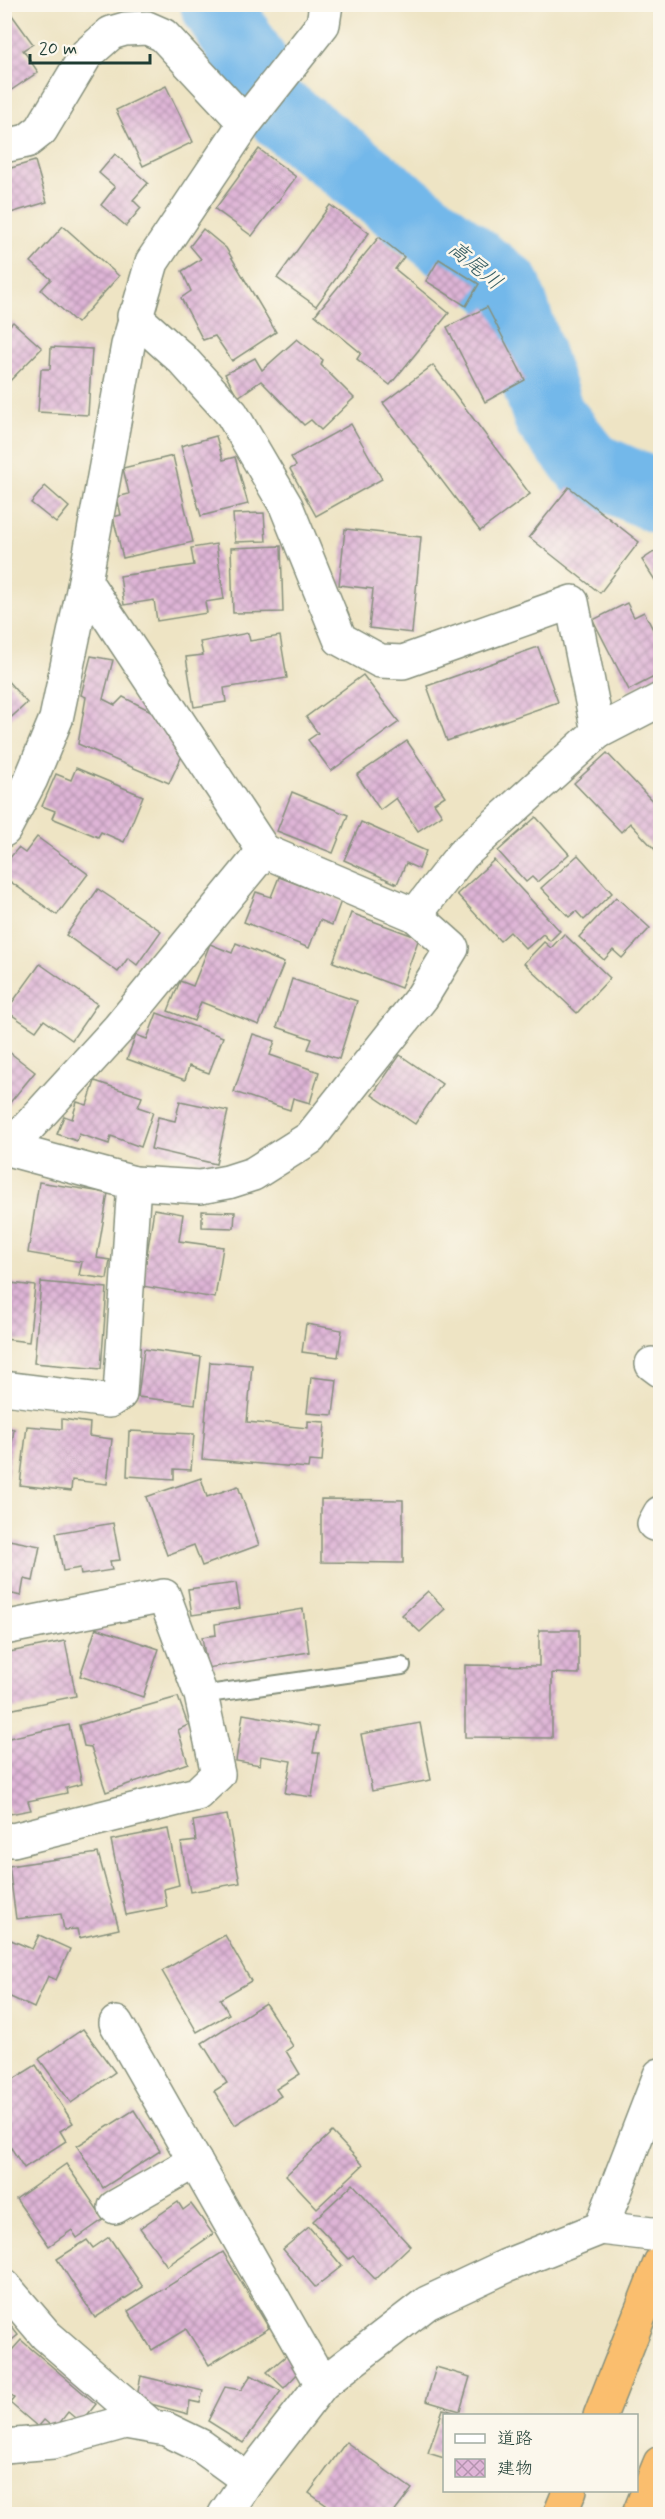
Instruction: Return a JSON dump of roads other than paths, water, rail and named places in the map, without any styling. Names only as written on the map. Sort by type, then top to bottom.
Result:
[{"type":"highway","points":[[600,2414],[660,2263]]},
{"type":"highway","points":[[639,2514],[660,2463]]},
{"type":"highway","points":[[560,2514],[569,2492]]},
{"type":"street","points":[[4,830],[31,779],[56,719],[85,580],[134,316],[152,262],[245,123],[323,24],[326,4]]},
{"type":"street","points":[[4,146],[27,141],[41,130],[86,55],[111,33],[125,28],[147,28],[163,35],[245,123]]},
{"type":"street","points":[[134,316],[182,359],[232,414],[286,506],[340,639],[380,661],[402,662],[572,602],[598,732]]},
{"type":"street","points":[[85,580],[264,851],[416,915],[452,948],[422,997],[310,1138],[253,1174],[228,1182],[200,1186],[134,1183],[6,1148],[118,1029],[264,851]]},
{"type":"street","points":[[416,915],[462,855],[598,732],[660,700]]},
{"type":"street","points":[[4,1388],[109,1401],[120,1394],[134,1183]]},
{"type":"street","points":[[4,1628],[164,1596],[201,1695],[218,1774],[197,1794],[13,1840],[4,1839]]},
{"type":"street","points":[[116,2023],[322,2384]]},
{"type":"street","points":[[601,2229],[660,2075]]},
{"type":"street","points":[[115,2207],[195,2161]]},
{"type":"street","points":[[225,2514],[248,2480],[322,2384],[427,2303],[506,2266],[601,2229],[660,2235]]},
{"type":"street","points":[[4,2286],[46,2336],[151,2426]]},
{"type":"street","points":[[4,2446],[53,2442],[125,2422],[166,2428],[201,2446],[248,2480]]},
{"type":"lane","points":[[201,1695],[402,1666]]},
{"type":"waterway","name":"高尾川","points":[[216,4],[260,76]]},
{"type":"waterway","name":"高尾川","points":[[284,116],[506,288],[549,416],[590,467],[660,498]]}]
